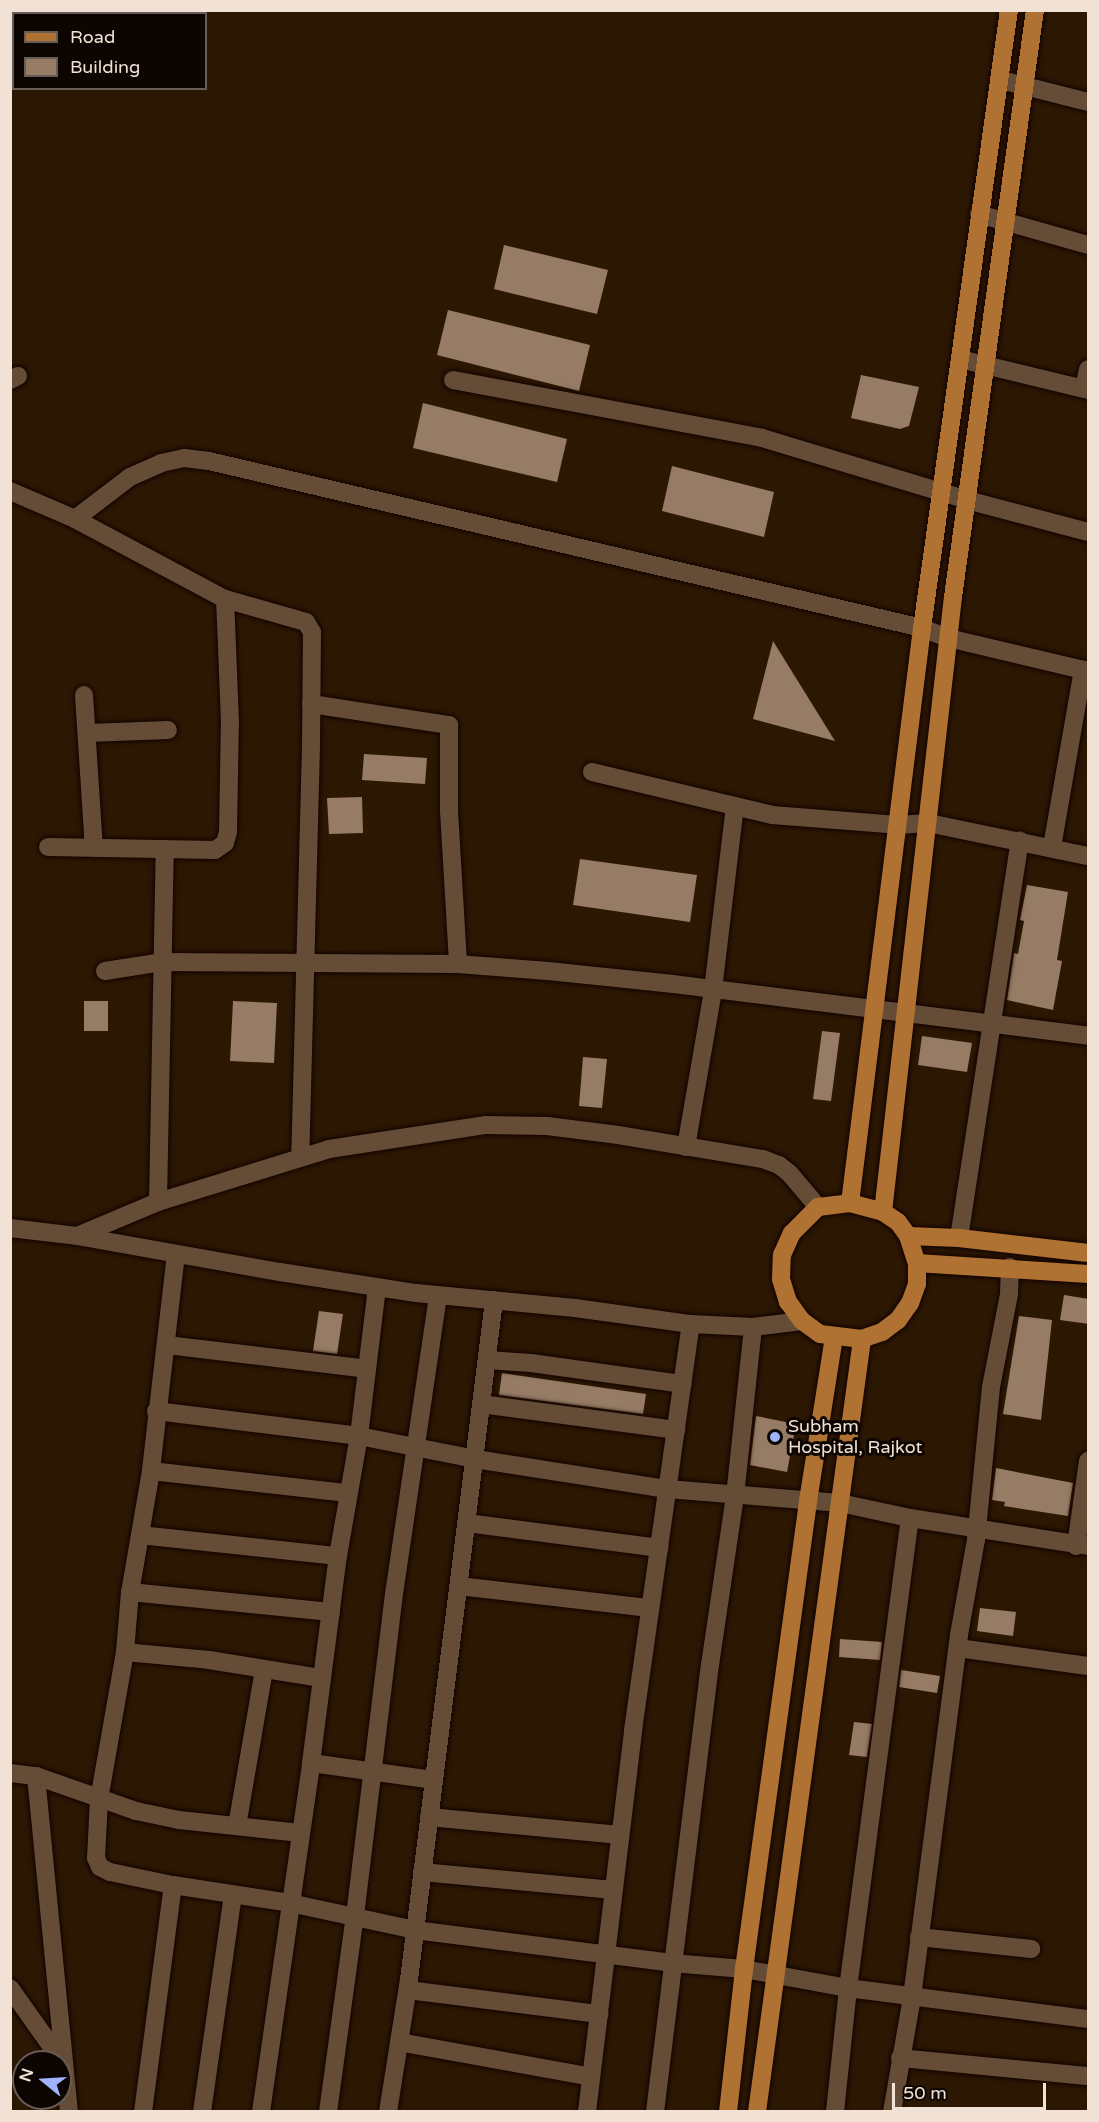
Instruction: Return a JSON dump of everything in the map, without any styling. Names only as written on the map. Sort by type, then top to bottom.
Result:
[{"type":"main road","points":[[850,1203],[940,491],[1001,80],[1009,10]]},
{"type":"main road","points":[[884,1212],[948,638],[1035,10]]},
{"type":"main road","points":[[850,1203],[884,1212],[898,1222],[908,1236],[917,1263],[917,1284],[910,1303],[898,1320],[882,1332],[862,1339],[820,1334],[802,1321],[788,1302],[781,1279],[783,1255],[792,1233],[818,1207],[850,1203]]},
{"type":"main road","points":[[908,1236],[959,1238],[1089,1253]]},
{"type":"main road","points":[[917,1263],[1010,1267],[1089,1274]]},
{"type":"main road","points":[[728,2112],[744,1969],[808,1501],[834,1337]]},
{"type":"main road","points":[[758,2112],[862,1339]]},
{"type":"street","points":[[1001,80],[1089,102]]},
{"type":"street","points":[[980,214],[1089,245]]},
{"type":"street","points":[[960,358],[1086,390],[1089,369]]},
{"type":"street","points":[[453,380],[762,438],[967,500],[1089,532]]},
{"type":"street","points":[[75,519],[130,477],[161,463],[184,458],[209,461],[922,628],[948,638],[1086,670],[1052,847]]},
{"type":"street","points":[[10,491],[75,519],[225,599],[306,622],[312,632],[300,1157]]},
{"type":"street","points":[[48,847],[214,850],[225,843],[228,832],[230,722],[225,599]]},
{"type":"street","points":[[84,695],[94,848]]},
{"type":"street","points":[[311,704],[449,725],[449,812],[458,964]]},
{"type":"street","points":[[87,733],[168,730]]},
{"type":"street","points":[[592,772],[772,815],[898,825],[928,823],[1089,856]]},
{"type":"street","points":[[686,1147],[713,990],[735,806]]},
{"type":"street","points":[[959,1238],[1020,841]]},
{"type":"street","points":[[158,1202],[165,849]]},
{"type":"street","points":[[105,971],[163,962],[458,964],[548,970],[993,1022],[1089,1036]]},
{"type":"street","points":[[77,1236],[158,1202],[329,1149],[486,1125],[547,1126],[763,1159],[780,1165],[818,1207]]},
{"type":"street","points":[[10,1228],[77,1236],[377,1287],[438,1295],[691,1324],[753,1327],[802,1321]]},
{"type":"street","points":[[176,1254],[167,1345],[156,1411],[152,1471],[130,1592],[125,1652],[92,1796],[96,1858],[100,1867],[110,1872],[173,1885],[290,1903],[416,1930],[672,1964],[744,1969],[848,1988],[1089,2019]]},
{"type":"street","points":[[892,2112],[912,1996],[958,1648],[977,1529],[991,1387],[1009,1294],[1010,1267]]},
{"type":"street","points":[[261,2112],[338,1556],[359,1436],[377,1287]]},
{"type":"street","points":[[328,2112],[355,1916],[394,1594],[438,1295]]},
{"type":"street","points":[[388,2112],[416,1930],[494,1300]]},
{"type":"street","points":[[587,2112],[620,1835],[691,1324]]},
{"type":"street","points":[[655,2112],[710,1665],[735,1496],[753,1327]]},
{"type":"street","points":[[167,1345],[367,1369]]},
{"type":"street","points":[[487,1360],[531,1363],[682,1384]]},
{"type":"street","points":[[481,1404],[676,1430]]},
{"type":"street","points":[[156,1411],[359,1436],[475,1459],[668,1489],[840,1503],[910,1518],[1082,1546],[1089,1461]]},
{"type":"street","points":[[152,1471],[348,1494]]},
{"type":"street","points":[[836,2112],[848,1988],[910,1518]]},
{"type":"street","points":[[467,1523],[659,1548]]},
{"type":"street","points":[[140,1535],[338,1556]]},
{"type":"street","points":[[459,1586],[650,1608]]},
{"type":"street","points":[[130,1592],[332,1612]]},
{"type":"street","points":[[958,1648],[1089,1666]]},
{"type":"street","points":[[125,1652],[322,1678]]},
{"type":"street","points":[[237,1826],[264,1669]]},
{"type":"street","points":[[311,1763],[433,1780]]},
{"type":"street","points":[[10,1773],[36,1776],[92,1796],[179,1820],[300,1833]]},
{"type":"street","points":[[36,1776],[61,2050]]},
{"type":"street","points":[[429,1817],[620,1835]]},
{"type":"street","points":[[422,1872],[613,1890]]},
{"type":"street","points":[[143,2112],[173,1885]]},
{"type":"street","points":[[202,2112],[233,1895]]},
{"type":"street","points":[[919,1937],[1030,1949]]},
{"type":"street","points":[[10,1988],[54,2050]]},
{"type":"street","points":[[408,1990],[598,2014]]},
{"type":"street","points":[[399,2042],[591,2077]]},
{"type":"street","points":[[900,2058],[1089,2076]]},
{"type":"building","points":[[504,245],[608,270],[597,314],[494,289]]},
{"type":"building","points":[[448,310],[590,345],[579,391],[437,355]]},
{"type":"building","points":[[861,375],[919,387],[909,426],[900,429],[851,418]]},
{"type":"building","points":[[423,403],[567,439],[557,482],[413,448]]},
{"type":"building","points":[[672,466],[774,492],[764,537],[662,511]]},
{"type":"building","points":[[773,641],[835,741],[753,719]]},
{"type":"building","points":[[364,754],[427,758],[425,784],[362,780]]},
{"type":"building","points":[[362,797],[363,833],[329,834],[327,798]]},
{"type":"building","points":[[580,859],[697,875],[690,922],[573,905]]},
{"type":"building","points":[[1027,885],[1068,892],[1057,960],[1062,961],[1053,1010],[1007,1000],[1014,953],[1018,954],[1024,921],[1020,920]]},
{"type":"building","points":[[84,1001],[108,1001],[108,1031],[84,1031]]},
{"type":"building","points":[[233,1001],[277,1003],[274,1063],[230,1061]]},
{"type":"building","points":[[822,1031],[840,1033],[831,1101],[813,1099]]},
{"type":"building","points":[[922,1036],[972,1043],[967,1072],[918,1065]]},
{"type":"building","points":[[583,1057],[607,1059],[602,1108],[579,1106]]},
{"type":"building","points":[[1064,1295],[1089,1299],[1089,1324],[1060,1320]]},
{"type":"building","points":[[319,1311],[343,1314],[337,1354],[313,1351]]},
{"type":"building","points":[[1019,1316],[1052,1320],[1041,1420],[1003,1414]]},
{"type":"building","points":[[502,1373],[646,1394],[643,1414],[499,1395]]},
{"type":"building","points":[[756,1416],[796,1424],[787,1472],[750,1465]]},
{"type":"building","points":[[996,1468],[1073,1483],[1068,1516],[1004,1506],[1005,1502],[992,1500]]},
{"type":"building","points":[[980,1608],[1016,1612],[1013,1636],[977,1631]]},
{"type":"building","points":[[840,1639],[882,1642],[880,1660],[839,1657]]},
{"type":"building","points":[[901,1670],[940,1676],[937,1693],[899,1687]]},
{"type":"building","points":[[854,1722],[872,1724],[867,1757],[849,1755]]},
{"type":"place","name":"Subham Hospital, Rajkot","points":[[775,1437]]}]
